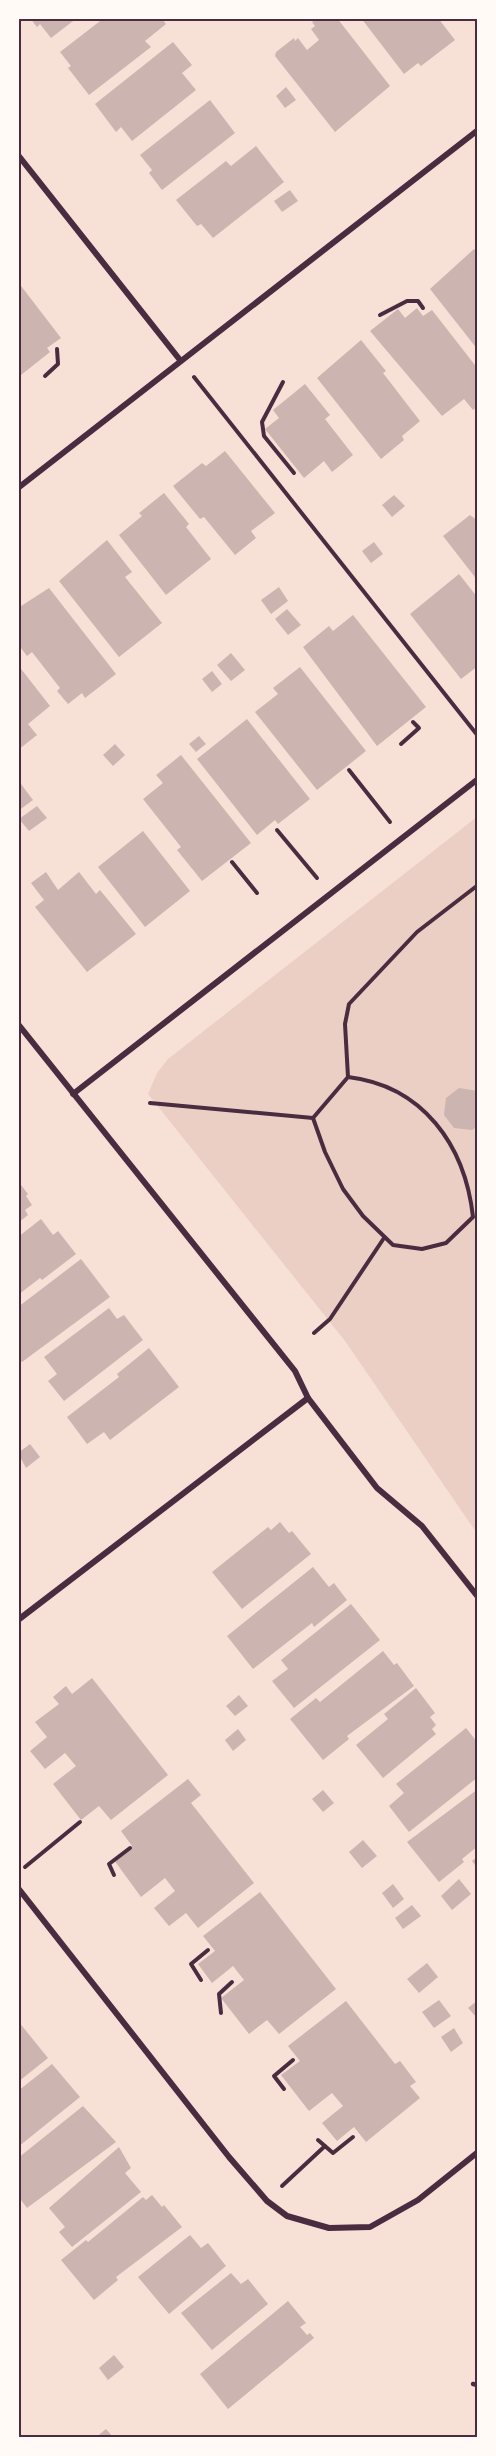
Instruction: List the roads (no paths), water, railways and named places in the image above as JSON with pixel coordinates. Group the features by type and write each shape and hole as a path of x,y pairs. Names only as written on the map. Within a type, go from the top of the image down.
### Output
{"street":[{"path":"18,488 478,130"},
{"path":"18,155 180,360"},
{"path":"73,1094 478,779"},
{"path":"18,1024 295,1371 308,1398 377,1488 422,1526 478,1597"},
{"path":"18,1620 308,1398"},
{"path":"18,1888 216,2142 267,2200 287,2216 329,2228 370,2227 418,2200 478,2152"}]}
